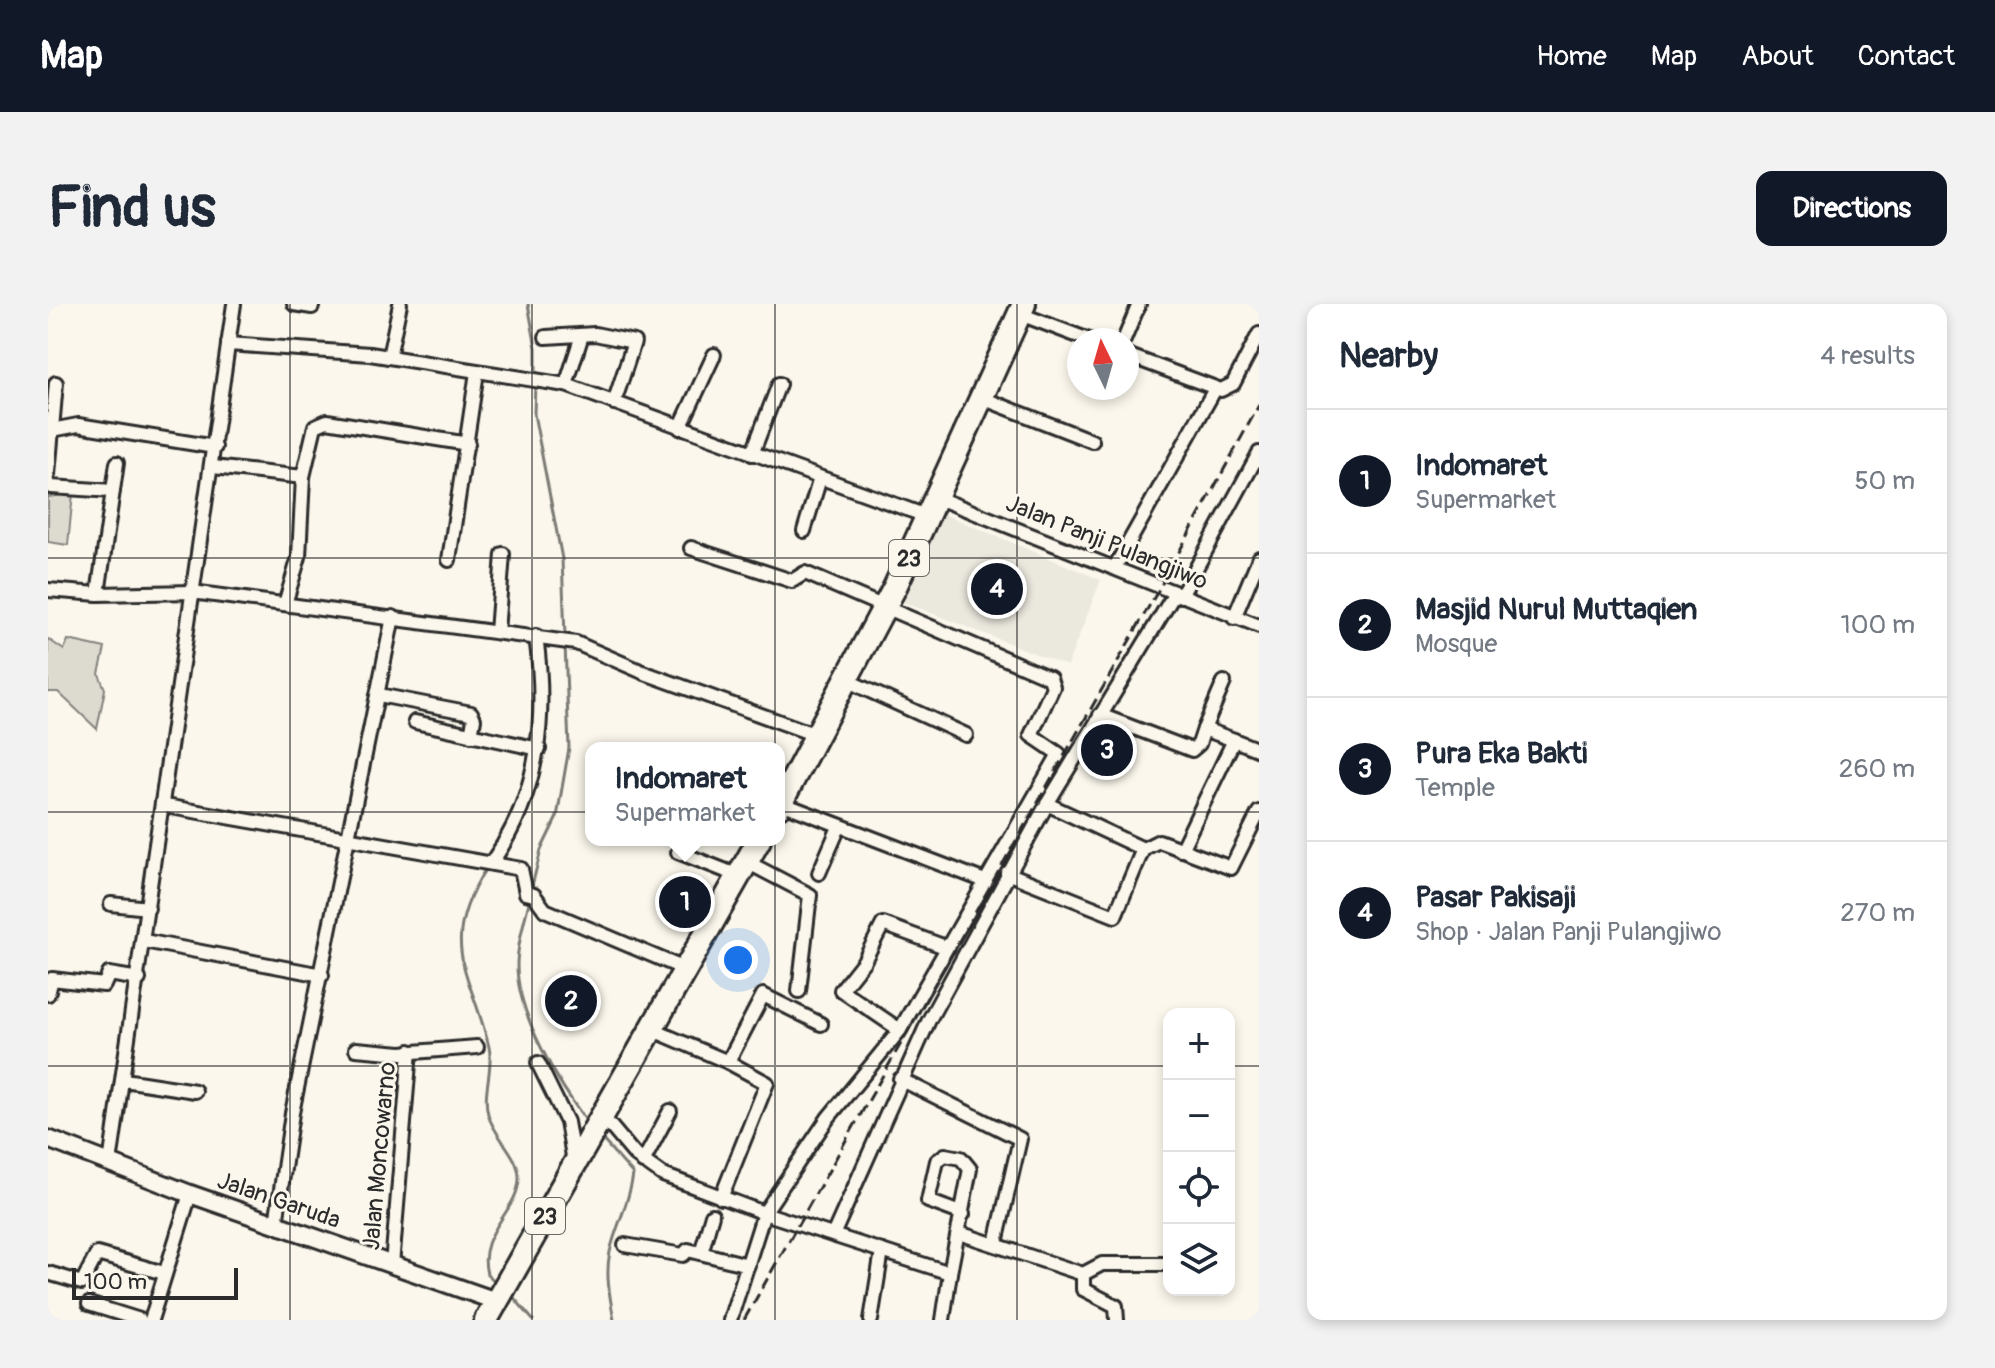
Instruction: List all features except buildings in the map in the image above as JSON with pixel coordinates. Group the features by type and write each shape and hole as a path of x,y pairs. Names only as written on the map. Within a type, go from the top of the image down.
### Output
{"highway":[{"name":"23","path":"785,794 933,507 1022,309"},
{"name":"23","path":"498,1300 687,970 750,852"}],"street":[{"path":"110,1163 165,806 234,304"},
{"path":"294,304 312,307"},
{"path":"389,357 400,304"},
{"path":"1129,328 1139,304"},
{"path":"1022,309 1067,330"},
{"path":"1139,360 1215,389 1228,389 1259,334"},
{"path":"566,385 582,335"},
{"path":"546,337 582,335 634,342 614,403"},
{"name":"Jalan Panji Pulangjiwo","path":"228,344 389,357 566,385 820,478 933,507 1115,567 1259,626"},
{"path":"680,428 714,355"},
{"path":"449,560 477,372"},
{"path":"48,475 56,383"},
{"path":"752,454 779,384"},
{"path":"1115,567 1215,389"},
{"path":"982,398 1092,441"},
{"path":"285,604 299,557 303,477 315,426 320,422 468,444"},
{"path":"52,430 78,425 215,447"},
{"path":"833,1235 900,1079 1007,873 1100,715 1178,594 1259,453"},
{"path":"98,594 117,463"},
{"path":"213,467 303,477"},
{"path":"804,531 820,478"},
{"path":"48,483 51,487 113,491"},
{"path":"691,548 792,581 805,573 1053,681 1031,735 1059,754 900,1030 828,1118 764,1213 730,1320"},
{"path":"497,632 503,554"},
{"path":"1234,618 1259,558"},
{"path":"48,590 98,594 192,592 576,643 645,673 816,735"},
{"path":"276,1224 292,1113 393,617"},
{"path":"490,861 528,794 539,749 543,684 537,637"},
{"path":"846,680 966,735"},
{"path":"1100,715 1192,750 1199,744 1224,682"},
{"path":"379,695 471,713 474,719 471,735"},
{"path":"415,722 539,749"},
{"path":"1204,729 1259,750"},
{"path":"1181,850 1234,740"},
{"path":"1047,804 1143,849"},
{"path":"165,806 349,841 490,861 521,869 530,894 545,910 687,970"},
{"path":"785,806 985,881"},
{"path":"1007,873 1115,916 1143,849 1159,841 1231,868 1259,812"},
{"path":"819,873 839,827"},
{"path":"678,852 750,852 810,895 799,991"},
{"path":"111,904 148,908"},
{"path":"900,1030 841,990 864,961 883,924 948,948"},
{"path":"144,941 322,975"},
{"path":"48,994 52,979 104,985 109,974 139,979"},
{"path":"728,1062 763,995 821,1024"},
{"path":"653,1030 728,1062 767,1083 721,1198"},
{"path":"356,1049 410,1051 477,1047"},
{"name":"Jalan Moncowarno","path":"392,1265 410,1051"},
{"path":"538,1063 567,1122 579,1156"},
{"path":"900,1079 1020,1139 996,1243"},
{"path":"124,1080 195,1091"},
{"path":"643,1162 670,1111"},
{"path":"600,1121 643,1162 663,1175 764,1213 950,1273"},
{"name":"Jalan Garuda","path":"48,1139 190,1194 498,1300"},
{"path":"943,1320 963,1214 970,1166 961,1158 945,1155 937,1161 928,1201 963,1214"},
{"path":"151,1320 190,1194"},
{"path":"701,1253 712,1215"},
{"path":"959,1233 1083,1274 1102,1264 1163,1264"},
{"path":"625,1245 683,1255 688,1250 748,1265"},
{"path":"871,1320 882,1251"},
{"path":"48,1273 82,1283 97,1254 164,1273"},
{"path":"1083,1274 1083,1289 1116,1306 1117,1320"},
{"path":"89,1304 140,1320"}],"shaded area":[{"path":"48,493 50,497 73,493 68,545 48,542"},
{"path":"934,510 1101,580 1067,666 893,598"},
{"path":"48,639 64,650 68,640 105,648 99,674 105,689 97,729 58,692 48,692"}],"waterway":[{"path":"528,304 536,348 536,375"},
{"path":"535,383 534,414 562,559 565,636"},
{"path":"531,890 541,850 557,817 569,748 565,644"},
{"path":"486,868 471,895 460,939 467,977 489,1047 488,1114 515,1162 519,1179 512,1202 487,1246 487,1274 498,1284"},
{"path":"530,898 517,957 524,1005 553,1069 588,1123"},
{"path":"601,1138 633,1174 609,1260 614,1320"},
{"path":"510,1293 533,1320"}],"railway":[{"path":"744,1320 1160,587 1259,405"}],"place":[{"name":"Pasar Pakisaji","path":"997,589"},
{"name":"Pura Eka Bakti","path":"1107,750"},
{"name":"Indomaret","path":"685,902"},
{"name":"Masjid Nurul Muttaqien","path":"571,1001"}]}
